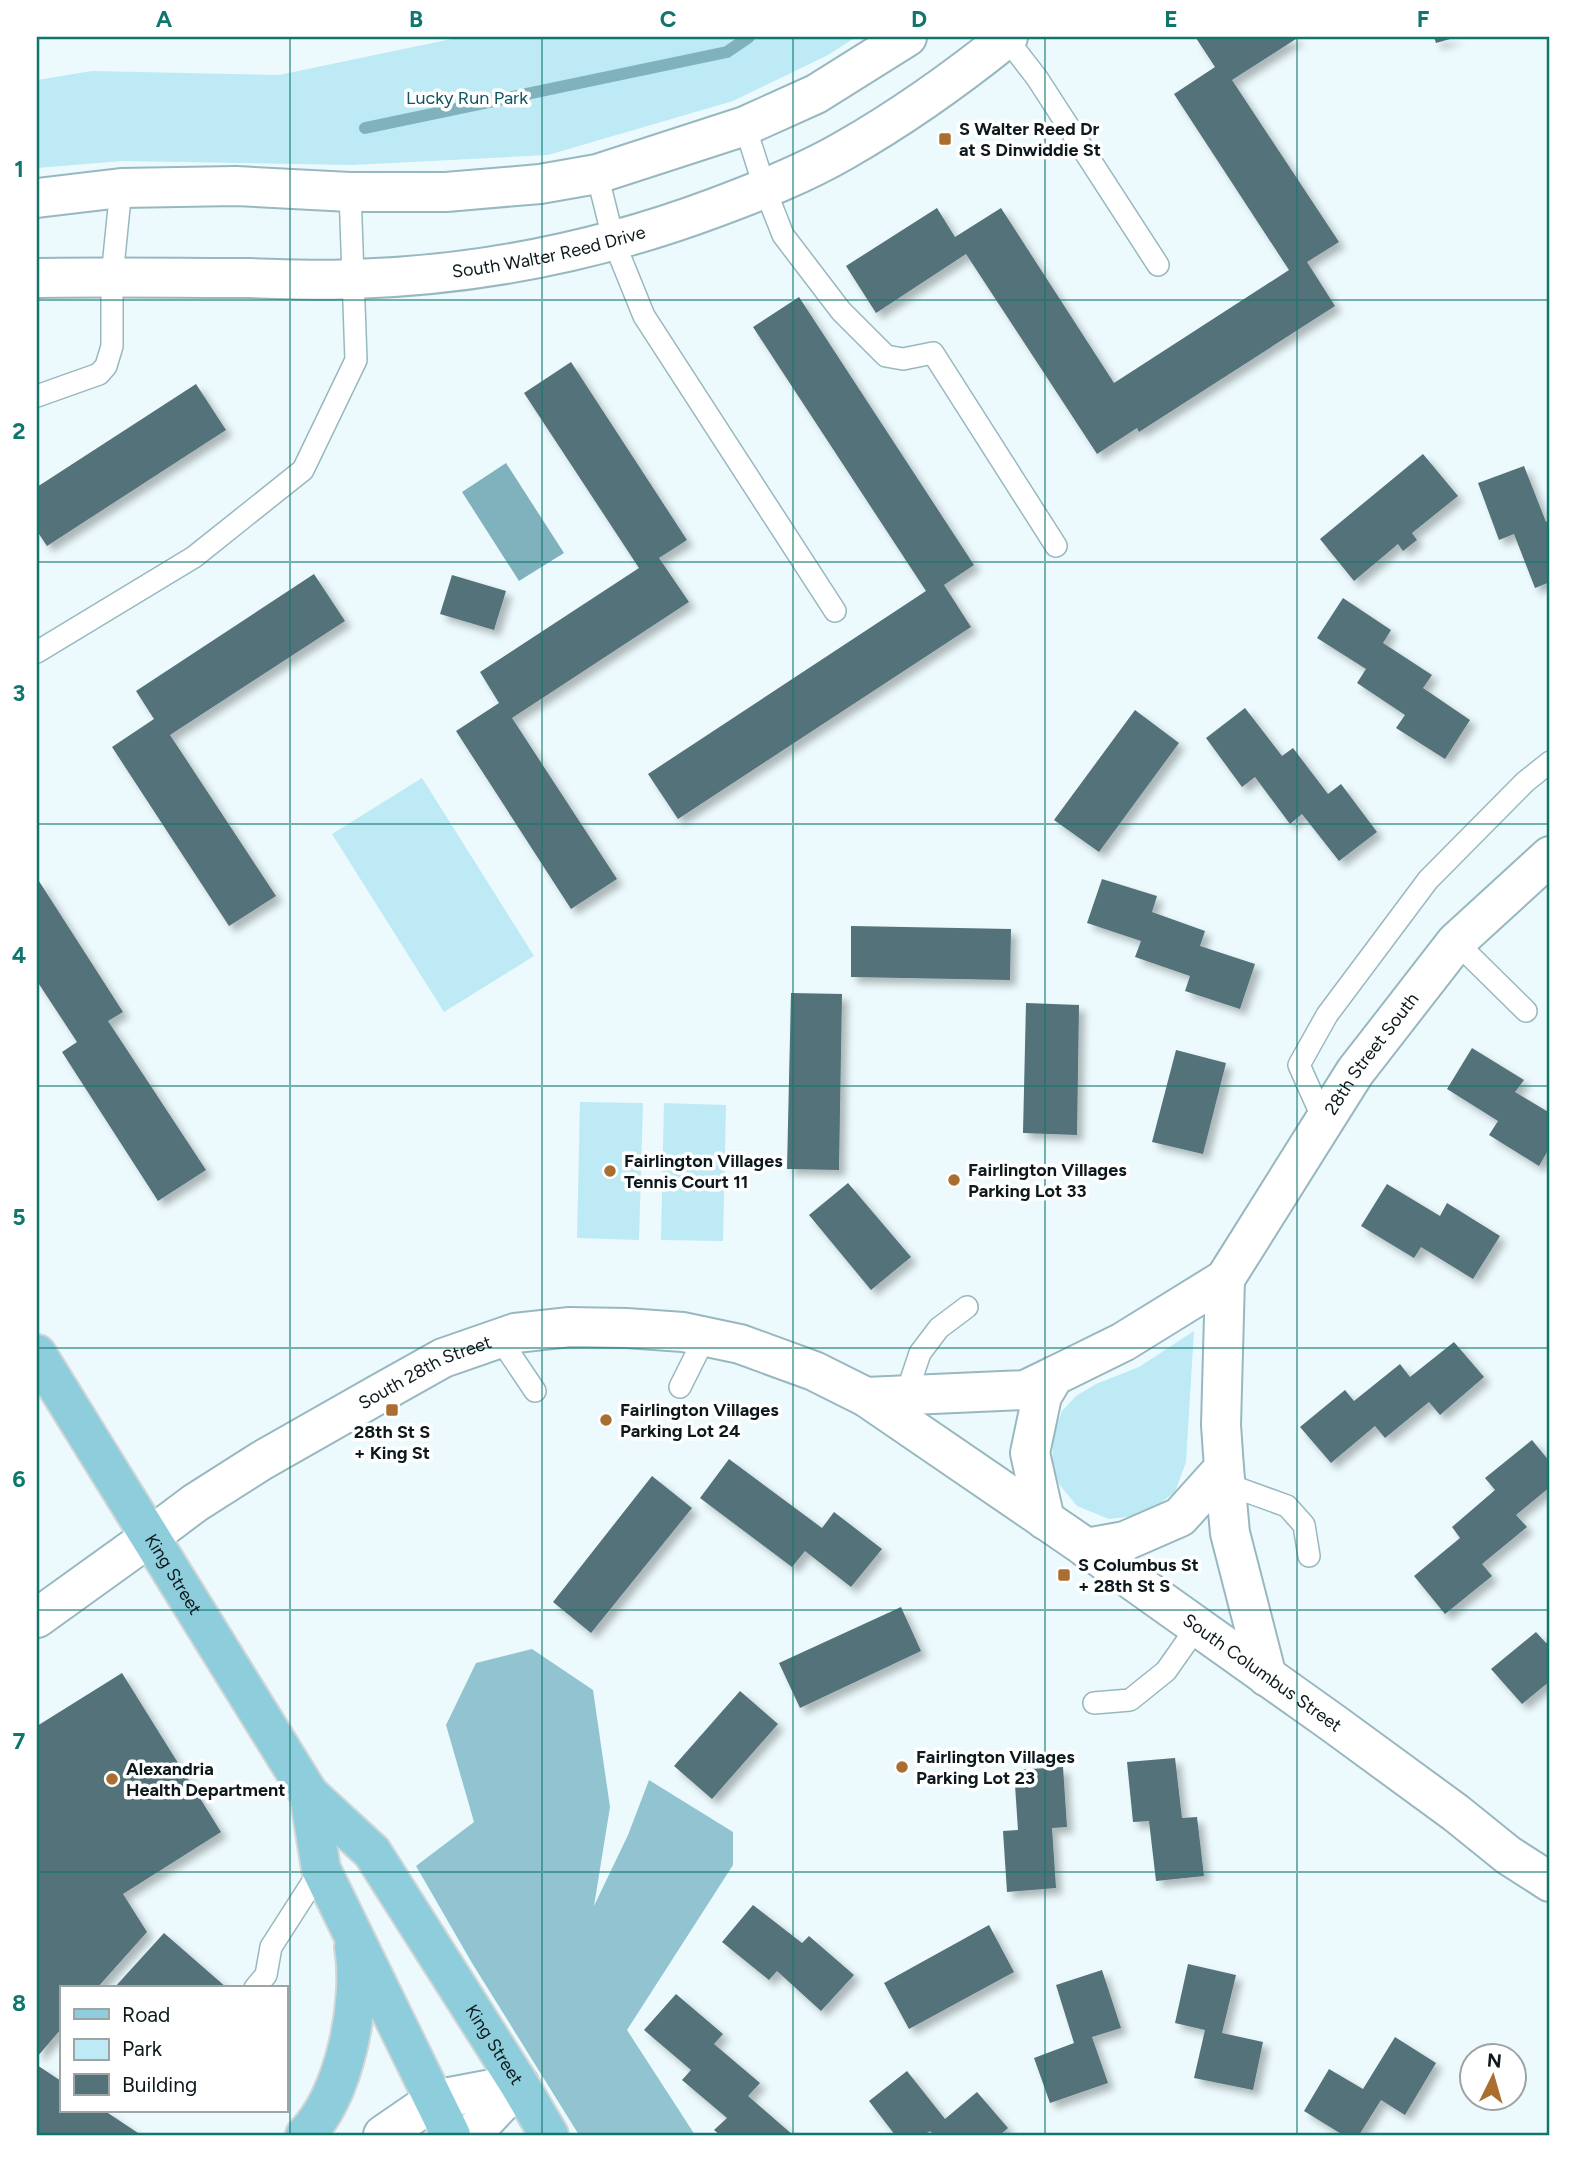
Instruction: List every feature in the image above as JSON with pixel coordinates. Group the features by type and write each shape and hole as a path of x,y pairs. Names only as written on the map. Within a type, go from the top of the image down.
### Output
{"main road":[{"name":"King Street","path":"37,1354 309,1794 372,1852 549,2135"},
{"name":"King Street","path":"309,1794 321,1869 451,2135"},
{"path":"305,2135 318,2123 342,2069 352,2021 358,1970 351,1928"}],"street":[{"path":"37,198 121,188 236,186 350,192 446,192 540,184 597,174 744,126 816,94 907,37"},
{"name":"South Walter Reed Drive","path":"37,278 355,279 463,271 555,256 614,242 765,189 841,152 941,89 1007,38"},
{"name":"28th Street South","path":"866,1398 1026,1390 1124,1342 1225,1279 1355,1072 1455,942 1550,856"},
{"path":"1225,1279 1221,1425 1230,1533 1267,1677"},
{"name":"South 28th Street","path":"37,1618 195,1503 261,1461 443,1358 514,1334 570,1328 672,1331 705,1337 740,1344 814,1371 866,1398"},
{"path":"1045,1520 1030,1453 1042,1396 1054,1376"},
{"name":"South Columbus Street","path":"866,1398 1086,1548 1550,1882"},
{"path":"1086,1548 1125,1541 1180,1517 1225,1476"},
{"path":"383,2135 435,2100 519,2084"},
{"path":"471,2135 519,2084"}],"lane":[{"path":"1007,38 1037,78 1158,265"},
{"path":"744,126 783,235 841,311 886,356 903,359 933,353 1056,546"},
{"path":"597,174 614,242 644,316 835,611"},
{"path":"37,396 99,374 106,366 112,346 112,277 121,188"},
{"path":"37,652 194,556 303,470 356,360 350,192"},
{"path":"1324,1121 1299,1065 1327,1014 1427,880 1525,782 1550,762"},
{"path":"1455,942 1526,1011"},
{"path":"906,1395 920,1353 939,1328 967,1307"},
{"path":"680,1387 705,1337"},
{"path":"500,1339 535,1391"},
{"path":"1225,1476 1287,1506 1304,1525 1308,1556"},
{"path":"1094,1703 1130,1700 1166,1671 1197,1627"},
{"path":"257,1986 266,1975 271,1947 321,1869"}],"green space":[{"name":"Lucky Run Park","path":"461,37 856,37 828,55 733,101 548,155 352,165 122,161 37,168 37,80 92,71 279,75"},
{"path":"422,778 534,956 444,1012 332,834"},
{"name":"Fairlington Villages Tennis Court 11","path":"580,1102 643,1103 639,1240 577,1238"},
{"path":"664,1103 726,1105 723,1241 661,1240"},
{"path":"1194,1331 1186,1462 1175,1492 1156,1506 1134,1516 1109,1519 1077,1506 1059,1484 1052,1465 1053,1437 1062,1411 1076,1396 1096,1384 1139,1367"}],"shaded area":[{"path":"506,463 564,553 519,581 462,492"},
{"path":"532,1649 593,1690 610,1807 594,1906 628,1835 649,1780 733,1832 733,1865 627,2030 695,2135 579,2135 472,1963 416,1866 474,1822 446,1725 476,1663"}],"building":[{"path":"1299,37 1232,80 1339,242 1307,262 1335,306 1139,432 1137,428 1097,454 966,254 876,313 846,266 937,208 955,237 1001,208 1114,383 1289,270 1174,94 1215,67 1196,38"},
{"path":"1434,37 1457,37 1436,43"},
{"path":"799,297 974,565 944,585 971,627 678,819 648,774 926,591 753,327"},
{"path":"571,362 687,540 659,558 689,602 512,718 617,879 571,909 456,731 499,703 480,672 639,568 524,393"},
{"path":"196,384 226,430 47,546 37,531 37,487"},
{"path":"1423,454 1458,496 1412,533 1417,540 1403,551 1398,544 1354,581 1320,539"},
{"path":"1524,466 1546,522 1550,520 1550,582 1535,588 1514,534 1499,540 1478,483"},
{"path":"314,574 345,621 170,735 276,896 229,926 112,747 154,719 136,691"},
{"path":"452,575 506,591 494,630 440,614"},
{"path":"1343,598 1391,630 1383,643 1432,675 1423,688 1470,720 1445,759 1396,728 1405,715 1357,683 1366,669 1317,638"},
{"path":"1245,708 1282,756 1293,748 1328,794 1341,784 1377,832 1339,861 1302,814 1290,824 1255,777 1242,787 1206,738"},
{"path":"1135,710 1179,743 1099,852 1054,820"},
{"path":"37,878 123,1012 108,1021 206,1170 158,1201 62,1052 77,1042 37,981"},
{"path":"1102,879 1157,896 1152,912 1205,931 1200,946 1255,964 1240,1009 1185,991 1190,976 1135,957 1141,941 1087,923"},
{"path":"851,926 1011,929 1010,980 851,977"},
{"path":"791,993 842,994 839,1170 787,1169"},
{"path":"1026,1003 1079,1005 1077,1135 1023,1133"},
{"path":"1472,1048 1524,1080 1515,1092 1550,1113 1550,1147 1539,1166 1489,1135 1498,1121 1447,1089"},
{"path":"1176,1050 1226,1063 1203,1154 1152,1142"},
{"path":"848,1183 911,1257 871,1290 809,1215"},
{"path":"1387,1184 1440,1216 1447,1203 1500,1236 1473,1279 1421,1247 1414,1258 1361,1226"},
{"path":"1454,1342 1484,1377 1440,1415 1429,1402 1385,1438 1375,1426 1331,1463 1300,1427 1345,1390 1354,1401 1400,1364 1410,1377"},
{"path":"1532,1440 1550,1462 1550,1487 1516,1515 1527,1527 1482,1564 1492,1576 1445,1614 1414,1576 1460,1538 1452,1527 1495,1490 1485,1478"},
{"path":"729,1459 822,1528 834,1512 882,1549 851,1587 805,1551 792,1567 700,1498"},
{"path":"652,1476 692,1508 591,1633 553,1602"},
{"path":"901,1607 921,1651 800,1708 779,1663"},
{"path":"1536,1632 1546,1643 1550,1640 1550,1681 1522,1704 1491,1669"},
{"name":"Alexandria Health Department","path":"122,1673 221,1832 123,1894 147,1932 99,1986 60,1986 60,2030 37,2057 37,1726"},
{"path":"740,1691 778,1724 712,1799 674,1766"},
{"path":"1175,1758 1182,1818 1197,1817 1204,1876 1156,1881 1149,1821 1133,1822 1127,1762"},
{"path":"1063,1767 1067,1827 1052,1828 1056,1888 1007,1892 1003,1831 1018,1830 1014,1770"},
{"path":"753,1905 802,1943 809,1936 854,1975 821,2011 777,1971 769,1980 722,1942"},
{"path":"989,1925 1014,1972 909,2029 884,1983"},
{"path":"164,1933 225,1986 116,1986"},
{"path":"1188,1964 1236,1975 1222,2033 1263,2042 1253,2090 1194,2078 1205,2030 1175,2023"},
{"path":"1102,1970 1121,2028 1092,2037 1108,2083 1050,2103 1034,2058 1074,2043 1056,1985"},
{"path":"676,1994 723,2034 714,2044 760,2083 748,2096 793,2135 720,2135 714,2130 727,2118 682,2080 691,2070 644,2030"},
{"path":"1395,2037 1436,2063 1405,2115 1381,2100 1359,2135 1343,2135 1304,2111 1329,2069 1363,2089"},
{"path":"37,2065 60,2080 60,2112 106,2112 141,2135 37,2135"},
{"path":"907,2071 945,2119 977,2092 1008,2128 1000,2135 934,2135 930,2131 924,2135 895,2135 869,2101"}],"waterway":[{"path":"365,128 727,52 749,37"}],"place":[{"name":"S Walter Reed Dr at S Dinwiddie St","path":"945,139"},
{"name":"Fairlington Villages Tennis Court 11","path":"610,1171"},
{"name":"Fairlington Villages Parking Lot 33","path":"954,1180"},
{"name":"28th St S + King St","path":"392,1410"},
{"name":"Fairlington Villages Parking Lot 24","path":"606,1420"},
{"name":"S Columbus St + 28th St S","path":"1064,1575"},
{"name":"Fairlington Villages Parking Lot 23","path":"902,1767"},
{"name":"Alexandria Health Department","path":"112,1779"}]}
